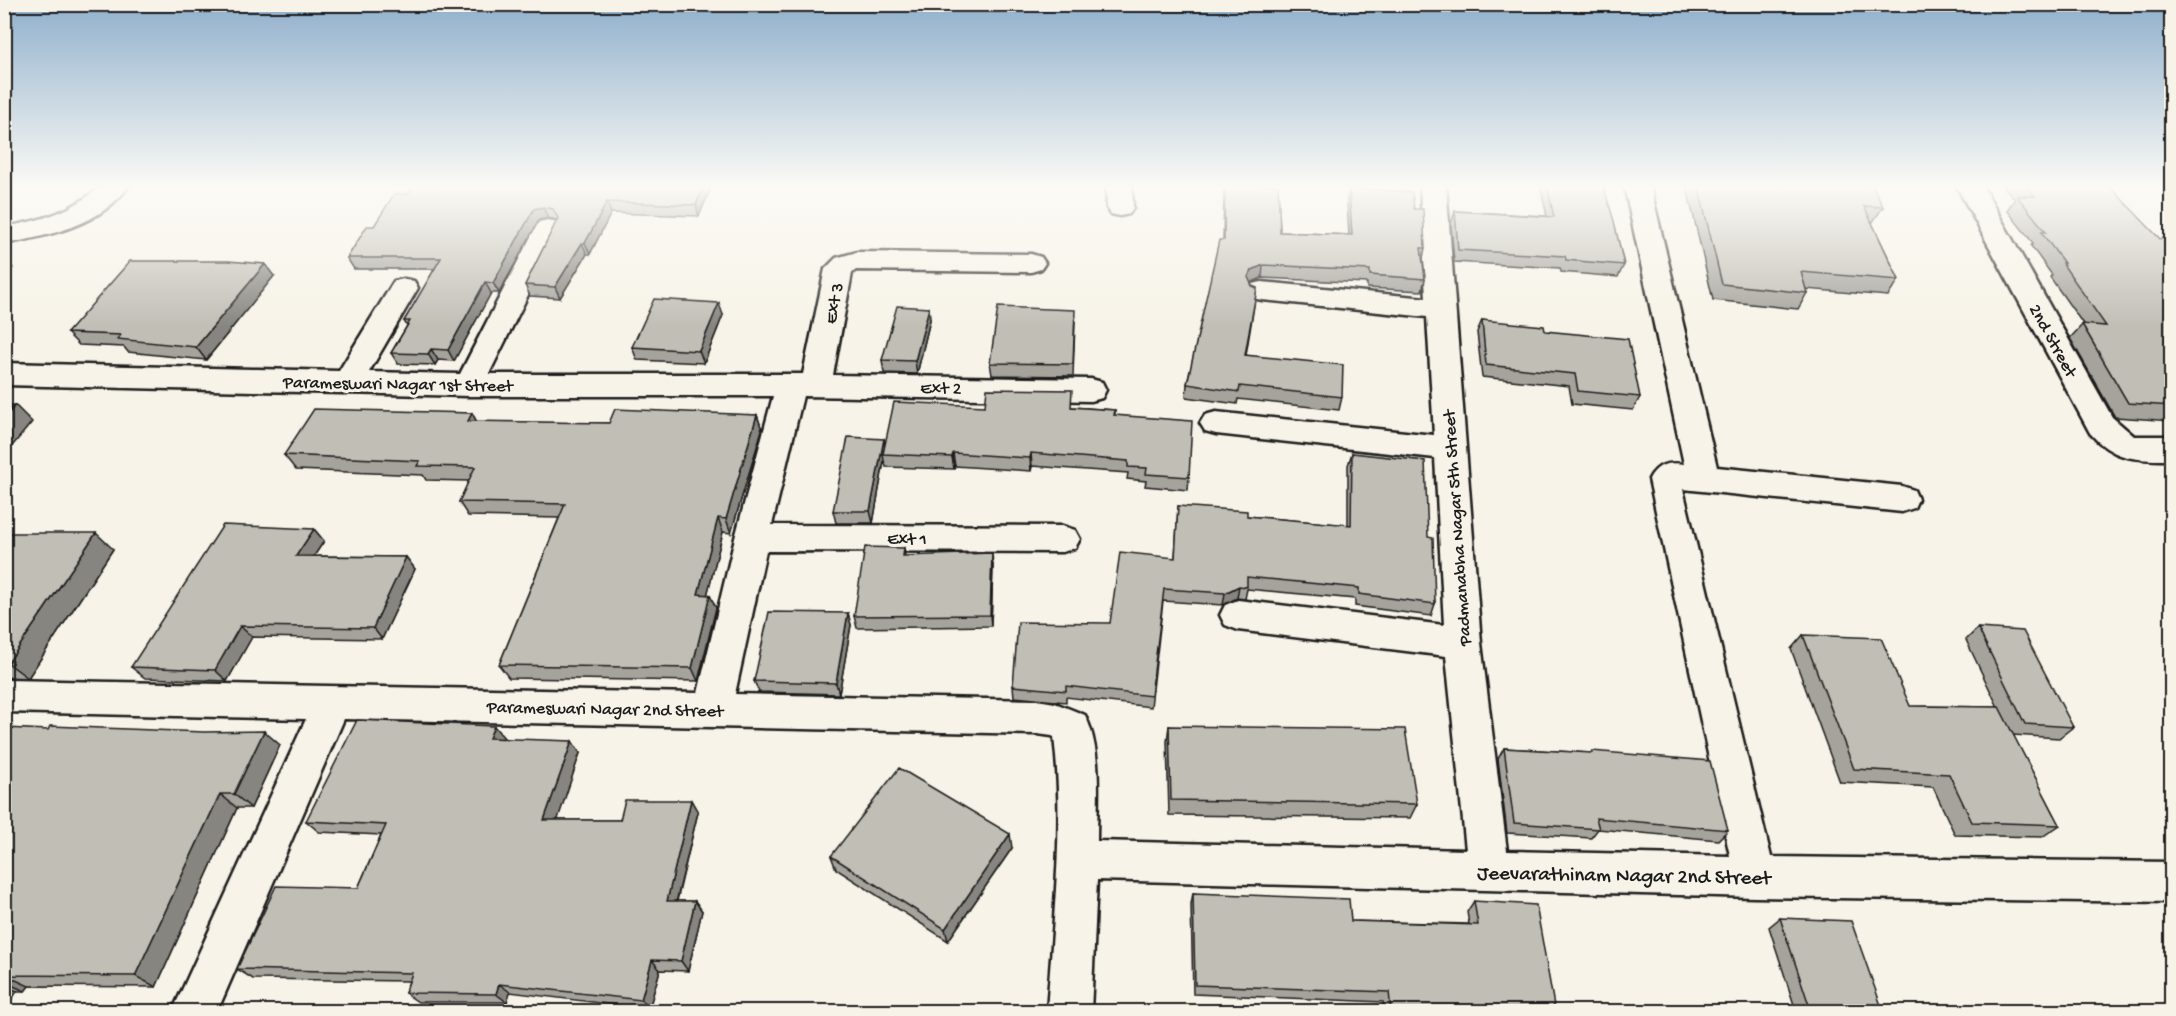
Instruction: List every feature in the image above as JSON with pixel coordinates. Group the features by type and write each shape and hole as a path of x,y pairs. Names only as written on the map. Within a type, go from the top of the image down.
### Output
{"street":[{"path":"4,236 26,232"},
{"path":"469,385 547,232"},
{"name":"Padmanabha Nagar 5th Street","path":"1437,232 1463,644 1489,871"},
{"path":"1647,232 1701,478"},
{"name":"2nd Street","path":"1995,232 2101,425 2117,443 2133,448 2172,448"},
{"name":"Ext 3","path":"713,710 752,538 839,269 857,261 1031,263"},
{"path":"347,383 404,288"},
{"path":"1262,291 1442,309"},
{"name":"Parameswari Nagar 1st Street","path":"4,374 469,385 803,385"},
{"name":"Ext 2","path":"803,385 1090,390"},
{"path":"1216,423 1449,448"},
{"path":"1755,877 1665,479 1671,475 1902,499"},
{"name":"Ext 1","path":"752,538 1063,539"},
{"path":"1238,615 1463,644"},
{"name":"Parameswari Nagar 2nd Street","path":"4,696 1037,717 1055,720 1072,727 1075,742 1077,860"},
{"path":"194,1011 332,703"},
{"path":"1069,1011 1077,860"},
{"name":"Jeevarathinam Nagar 2nd Street","path":"1077,860 1755,877 2172,882"}],"building":[{"path":"363,232 521,232 493,283 485,282 448,350 431,349 428,354 391,353 410,321 404,321 441,258 347,258"},
{"path":"551,232 591,232 555,287 525,285"},
{"path":"1224,232 1352,235 1352,232 1424,232 1425,248 1421,248 1425,279 1370,275 1370,270 1263,265 1252,270 1248,277 1252,286 1257,288 1245,355 1343,365 1342,397 1240,386 1239,392 1187,384 1219,240 1224,240"},
{"path":"1457,232 1617,232 1624,265 1566,260 1565,256 1458,250"},
{"path":"1709,232 1876,232 1899,280 1801,272 1807,293 1722,284"},
{"path":"2041,232 2154,232 2160,239 2172,235 2172,406 2128,403 2082,324 2106,326 2062,263 2064,263"},
{"path":"130,261 228,261 265,264 196,347 117,339 121,335 67,333"},
{"path":"654,299 719,303 699,351 632,347"},
{"path":"897,306 929,308 915,361 882,360"},
{"path":"998,307 1075,310 1073,364 990,363"},
{"path":"1482,320 1544,326 1545,331 1628,339 1640,397 1578,391 1575,374 1486,365"},
{"path":"987,389 1072,390 1071,407 1115,410 1114,415 1192,421 1189,477 1146,474 1147,468 1128,467 1128,461 1031,453 1030,458 953,453 952,457 883,454 894,402 985,406"},
{"path":"4,405 15,405 4,419"},
{"path":"314,409 472,413 468,421 609,423 615,409 757,415 726,519 718,518 698,594 710,595 692,668 499,665 565,504 459,502 475,467 417,466 420,461 284,455"},
{"path":"848,437 884,439 870,511 833,511"},
{"path":"1352,453 1425,461 1428,537 1433,538 1435,604 1359,594 1359,588 1247,577 1247,587 1239,586 1225,593 1164,589 1151,696 1066,686 1066,691 1013,686 1018,622 1110,623 1120,552 1175,558 1178,506 1247,511 1247,516 1351,525"},
{"path":"223,525 314,529 296,556 406,557 373,628 240,626 215,670 131,667"},
{"path":"4,533 96,533 8,663 4,663"},
{"path":"865,547 904,548 903,556 992,553 990,615 854,616"},
{"path":"769,612 848,613 836,683 754,681"},
{"path":"1978,628 2023,631 2073,727 2025,724"},
{"path":"1803,635 1881,638 1910,706 1999,707 2060,825 1972,822 1949,774 1854,769"},
{"path":"357,720 494,726 489,738 572,741 544,820 620,820 625,800 691,800 667,901 695,901 681,961 652,960 641,1000 499,984 496,994 405,993 412,973 237,969 276,886 358,888 386,825 306,821"},
{"path":"50,726 204,732 264,731 234,794 220,794 135,976 4,976 4,728 48,730"},
{"path":"1169,726 1405,729 1417,804 1171,800"},
{"path":"1504,748 1592,753 1592,751 1710,761 1728,830 1596,818 1599,829 1514,823"},
{"path":"899,768 1010,834 945,929 831,856"},
{"path":"1193,893 1349,899 1351,921 1478,925 1474,901 1536,905 1555,1011 1391,1011 1389,992 1195,985"},
{"path":"1780,918 1851,921 1883,1011 1811,1011"}]}
